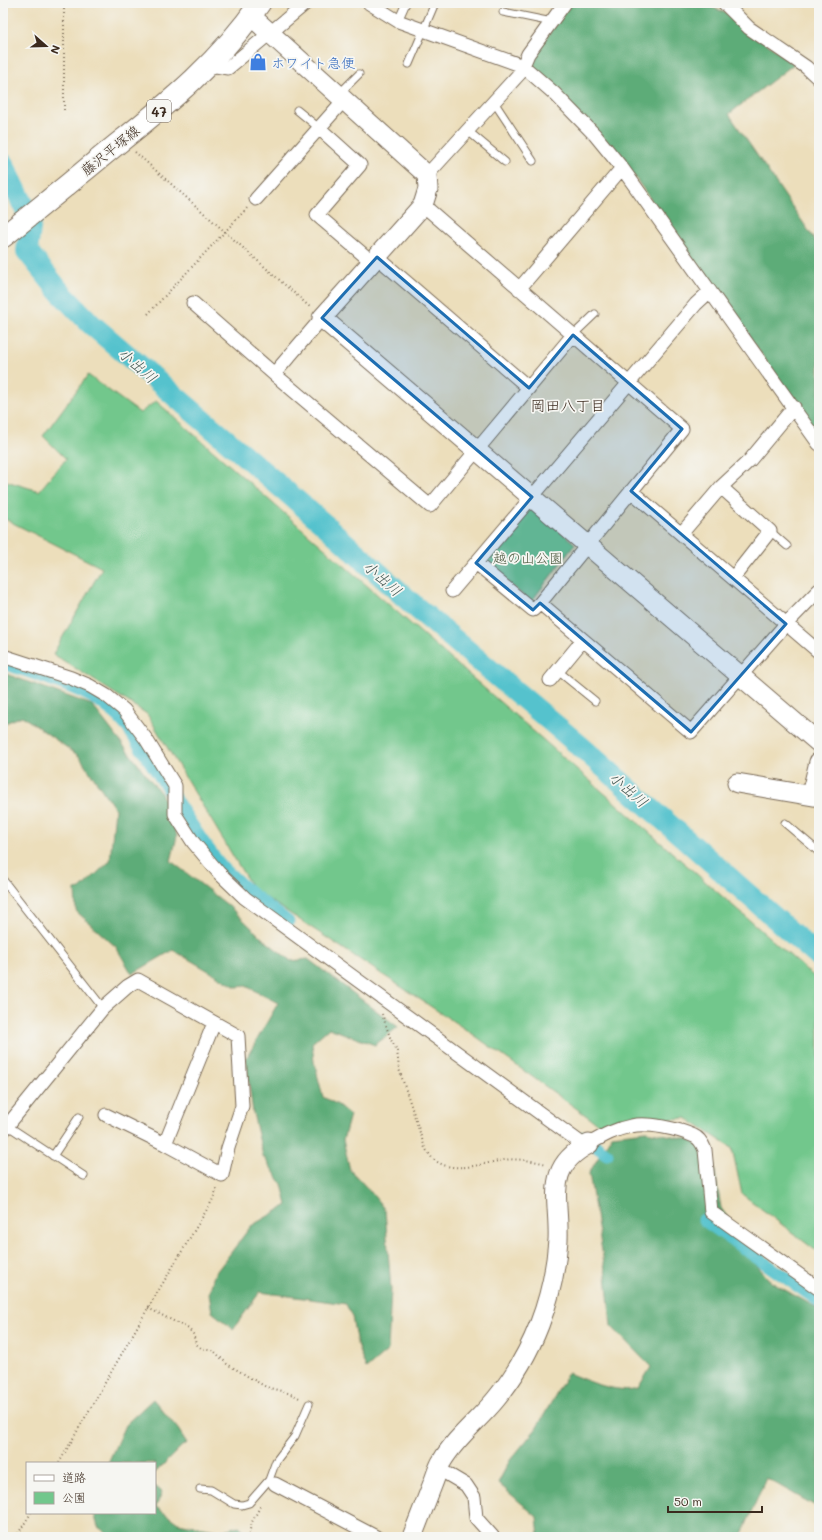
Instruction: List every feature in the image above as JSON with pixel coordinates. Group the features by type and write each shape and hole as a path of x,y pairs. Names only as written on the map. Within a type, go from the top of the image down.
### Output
{"main road":[{"name":"藤沢平塚線","path":"3,238 171,101 210,65 255,9"}],"street":[{"path":"210,65 228,68 306,3"},
{"path":"369,3 398,21 523,66 555,94 595,135 622,168 819,444"},
{"path":"427,176 520,72 528,54 565,3"},
{"path":"724,3 749,28 806,67 819,79"},
{"path":"255,9 271,33 427,176 428,189 423,205 274,374"},
{"path":"256,199 318,128 341,97"},
{"path":"318,128 360,165 317,215 374,259 529,388"},
{"path":"519,288 622,168"},
{"path":"423,205 682,429 533,610 476,563"},
{"path":"452,591 696,304 710,291"},
{"path":"193,302 274,374 430,506 573,335"},
{"path":"322,318 819,742"},
{"path":"681,534 721,487 750,460 794,407"},
{"path":"721,487 770,531 733,578"},
{"path":"631,491 819,652"},
{"path":"540,603 691,732 786,624 819,590"},
{"path":"554,676 583,640"},
{"path":"3,656 71,678 90,686 107,696 124,710 146,739 175,786 175,814 192,842 219,873 245,898 377,996 590,1144"},
{"path":"737,783 815,796 819,762"},
{"path":"5,1128 103,1008 128,986 138,980 238,1036 242,1106 228,1148 222,1175 165,1144 106,1115"},
{"path":"165,1144 214,1023"},
{"path":"412,1537 442,1461 456,1442 496,1399 514,1374 531,1345 544,1313 553,1276 558,1240 556,1184 560,1169 567,1160 609,1132 632,1125 650,1125 672,1129 695,1136 702,1143 705,1150 711,1212 819,1289"},
{"path":"439,1469 466,1485 474,1497 476,1518 493,1537"},
{"path":"272,1482 376,1537"}],"lane":[{"path":"398,21 406,3"},
{"path":"409,64 435,3"},
{"path":"504,12 552,22"},
{"path":"341,97 359,74"},
{"path":"494,102 533,161"},
{"path":"297,110 318,128"},
{"path":"468,131 505,162"},
{"path":"573,335 596,314"},
{"path":"770,531 788,546"},
{"path":"554,676 595,701"},
{"path":"785,823 819,852"},
{"path":"3,880 103,1008"},
{"path":"53,1156 79,1117"},
{"path":"5,1128 84,1176"},
{"path":"200,1489 211,1490 234,1504 242,1505 249,1503 272,1482 276,1460 295,1436 309,1404"}],"path":[{"path":"64,3 64,110"},
{"path":"122,141 322,318"},
{"path":"148,314 256,199"},
{"path":"377,996 391,1040 397,1050 399,1069 425,1148 433,1158 444,1164 456,1167 506,1160 524,1160 545,1164 560,1169"},
{"path":"60,1462 212,1200 222,1175"},
{"path":"148,1308 189,1329 193,1334 196,1344 202,1348 215,1352 227,1364 266,1387 296,1396 309,1404"},
{"path":"248,1537 252,1522 272,1482"},
{"path":"16,1537 30,1514"}],"highlighted area":[{"path":"377,257 529,388 573,335 682,429 631,491 786,624 691,732 540,603 533,610 476,563 532,497 322,318"}],"green space":[{"path":"571,3 702,3 728,14 794,64 729,114 819,246 819,435 626,165 527,64"},
{"path":"88,375 140,413 156,401 819,981 819,1253 742,1194 732,1148 686,1118 598,1124 474,1035 253,889 147,714 53,654 102,568 3,518 3,487 6,481 39,491 66,459 43,436"},
{"name":"越の山公園","path":"532,505 575,544 531,602 484,563"},
{"path":"3,673 92,705 162,795 177,836 171,861 229,906 262,938 291,961 308,959 398,1027 375,1045 329,1028 312,1043 314,1062 323,1097 338,1105 350,1115 343,1140 350,1170 370,1191 385,1210 391,1290 388,1350 366,1369 357,1344 352,1317 346,1304 260,1292 233,1329 212,1312 209,1294 214,1275 251,1226 287,1205 282,1184 263,1156 253,1113 246,1059 278,1003 246,986 236,987 173,950 132,974 116,947 76,911 75,890 80,889 110,861 115,809 79,756 22,716 3,724"},
{"path":"646,1131 688,1139 712,1153 721,1208 749,1248 756,1264 771,1282 819,1309 819,1508 766,1478 743,1532 738,1537 539,1537 537,1517 498,1483 510,1460 536,1429 568,1373 603,1386 630,1389 638,1388 651,1367 611,1326 606,1275 589,1173 612,1135"},
{"path":"153,1399 178,1429 187,1443 182,1446 156,1472 156,1462 108,1462 125,1425"},
{"path":"156,1487 162,1492 156,1507"},
{"path":"156,1507 178,1523 220,1531 239,1526 252,1537 113,1537 98,1527 94,1514 156,1514"}],"waterway":[{"name":"小出川","path":"3,164 31,220 27,251 60,292 91,324 324,524 418,609 580,746 819,957"},
{"path":"3,663 80,691 100,702 119,717 128,728 203,842 221,866 250,893 288,922"},
{"path":"584,1137 607,1154"},
{"path":"704,1220 819,1301"}],"place":[{"name":"ホワイト急便","path":"258,62"}],"district":[{"name":"岡田八丁目","path":"568,405"}]}
